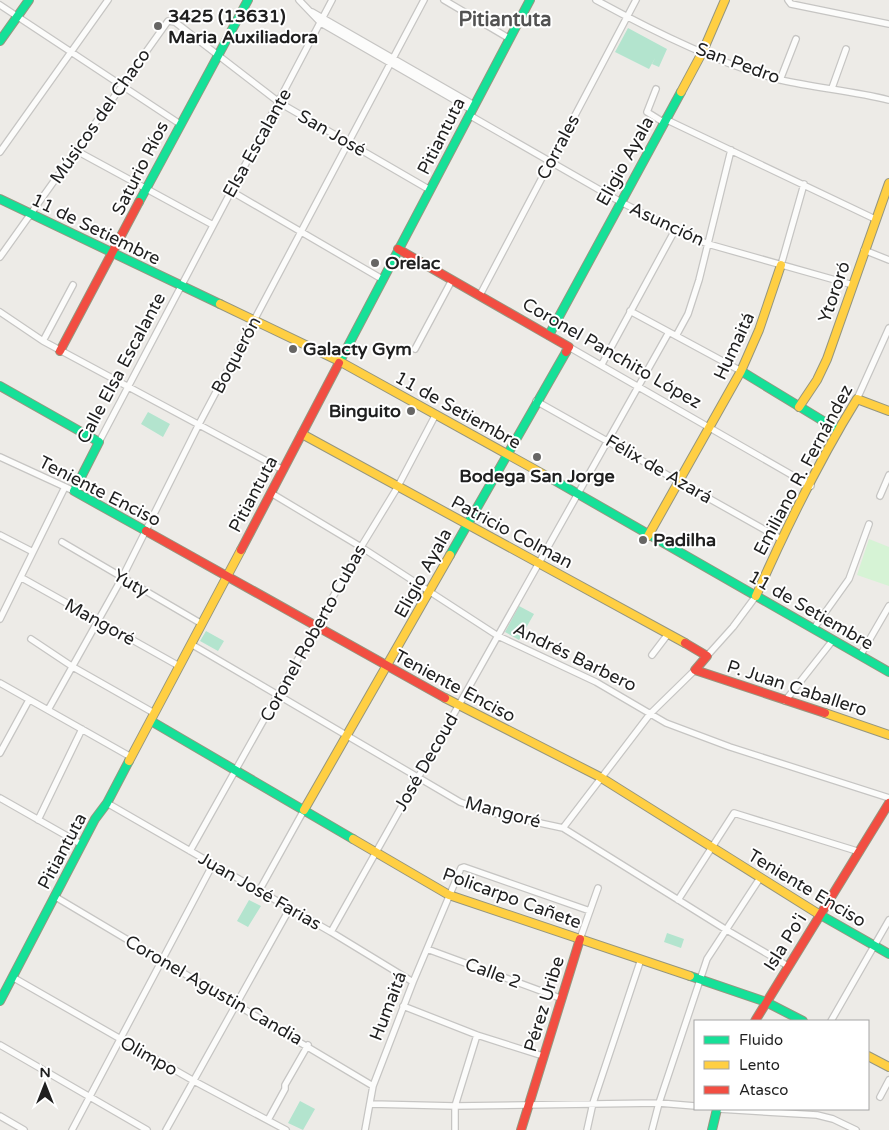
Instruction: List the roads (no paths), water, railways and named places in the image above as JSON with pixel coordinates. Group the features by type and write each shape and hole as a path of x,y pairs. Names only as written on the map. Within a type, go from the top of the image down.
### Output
{"street":[{"path":"0,41 29,0"},
{"path":"0,152 108,0"},
{"name":"Saturio Ríos","path":"60,351 114,254 145,189 217,53 248,0"},
{"name":"Asunción","path":"299,0 322,21 390,64 472,110"},
{"name":"Elsa Escalante","path":"181,286 280,103 332,0"},
{"name":"Boquerón","path":"48,710 122,578 199,424 424,0"},
{"path":"444,0 510,39"},
{"name":"Pitiantuta","path":"0,1001 14,978 81,844 153,717 530,0"},
{"name":"San Pedro","path":"596,0 627,17 703,51 780,80 832,88 889,100"},
{"name":"Corrales","path":"480,295 636,0"},
{"name":"Eligio Ayala","path":"549,335 619,201 703,51 725,0"},
{"path":"788,0 791,4 889,24"},
{"path":"0,5 180,124"},
{"name":"Asunción","path":"322,21 393,58 551,160 619,201 675,230 708,244 853,285"},
{"name":"San José","path":"165,23 175,22 280,103 430,190"},
{"name":"Músicos del Chaco","path":"0,257 165,23"},
{"path":"780,80 796,39"},
{"path":"832,88 846,48"},
{"path":"656,89 647,112 804,184 875,219"},
{"path":"75,150 213,225"},
{"path":"676,336 688,314 708,244 731,150"},
{"name":"Humaitá","path":"648,536 741,371 760,330 804,184"},
{"name":"Ytororó","path":"799,407 824,366 875,219 889,185"},
{"path":"231,191 382,279"},
{"name":"11 de Setiembre","path":"0,199 339,361 508,454 648,536 889,672"},
{"path":"602,364 675,230"},
{"name":"Coronel Panchito López","path":"398,249 602,364 811,486"},
{"path":"864,250 889,260"},
{"path":"415,349 452,280"},
{"path":"42,341 73,285"},
{"name":"Calle Elsa Escalante","path":"74,491 181,286"},
{"path":"630,311 741,371 838,430"},
{"path":"0,312 42,341 283,470"},
{"name":"Emiliano R. Fernández","path":"563,828 600,777 650,714 695,670 733,627 756,596 781,539 811,486 838,430 857,400 889,330"},
{"name":"José Decoud","path":"331,932 417,777 579,495 638,385 669,332"},
{"name":"Eligio Ayala","path":"259,891 508,454 536,401 569,347"},
{"path":"0,386 99,442"},
{"path":"857,400 889,411"},
{"name":"Félix de Azará","path":"536,401 781,539"},
{"name":"Coronel Roberto Cubas","path":"190,851 279,696 361,547 397,488 436,414"},
{"name":"Patricio Colman","path":"302,434 397,488 467,524 707,656"},
{"name":"Teniente Enciso","path":"0,457 74,491 387,667 459,706 600,777 710,848 820,915 889,954"},
{"path":"880,496 889,474"},
{"path":"0,619 22,578 65,487"},
{"name":"Andrés Barbero","path":"271,493 361,547 498,636 596,682 679,729 889,798"},
{"path":"814,628 849,579 869,524"},
{"path":"0,535 34,552"},
{"name":"Yuty","path":"62,542 202,624"},
{"name":"Mangoré","path":"22,578 179,666"},
{"path":"860,656 889,606"},
{"path":"652,655 668,634"},
{"name":"Policarpo Cañete","path":"31,639 236,769 449,895 766,1002 801,1020"},
{"path":"786,701 833,640"},
{"name":"Mangoré","path":"191,644 417,777 472,807 563,828 788,966"},
{"name":"P. Juan Caballero","path":"695,670 889,735"},
{"path":"0,683 131,756"},
{"path":"0,753 29,700"},
{"path":"38,820 82,730"},
{"path":"0,798 81,844"},
{"name":"Juan José Farias","path":"106,802 331,932 413,982"},
{"name":"Isla Po'i","path":"756,1020 889,804"},
{"path":"678,900 731,814 737,813 860,852"},
{"path":"72,1130 213,864"},
{"name":"Humaitá","path":"365,1130 373,1086 403,1006 460,870 464,867 590,910"},
{"path":"652,1130 659,1103 707,959 760,878"},
{"name":"Pérez Uribe","path":"521,1130 560,998 598,888"},
{"name":"Coronel Agustin Candia","path":"54,896 308,1045 373,1086"},
{"path":"166,1130 290,908"},
{"path":"832,1020 889,920"},
{"name":"Calle 2","path":"426,949 560,998"},
{"path":"587,1130 593,1103 641,959"},
{"name":"Olimpo","path":"14,978 120,1040 286,1130"},
{"path":"403,1006 543,1056"},
{"path":"454,1130 455,1106 477,1034"},
{"path":"268,1120 308,1045"},
{"path":"0,1046 147,1130"},
{"path":"869,1057 889,1067"},
{"path":"880,1097 889,1080"},
{"path":"370,1104 528,1106 593,1103 659,1103 694,1106"},
{"path":"712,1130 718,1110"},
{"path":"750,1110 781,1111 827,1117 856,1130"},
{"path":"0,1116 24,1130"}],"place":[{"name":"3425 (13631) Maria Auxiliadora","path":"158,26"},
{"name":"Orelac","path":"375,263"},
{"name":"Galacty Gym","path":"293,349"},
{"name":"Binguito","path":"411,411"},
{"name":"Bodega San Jorge","path":"537,457"},
{"name":"Padilha","path":"643,540"}],"district":[{"name":"Pitiantuta","path":"505,19"}]}
